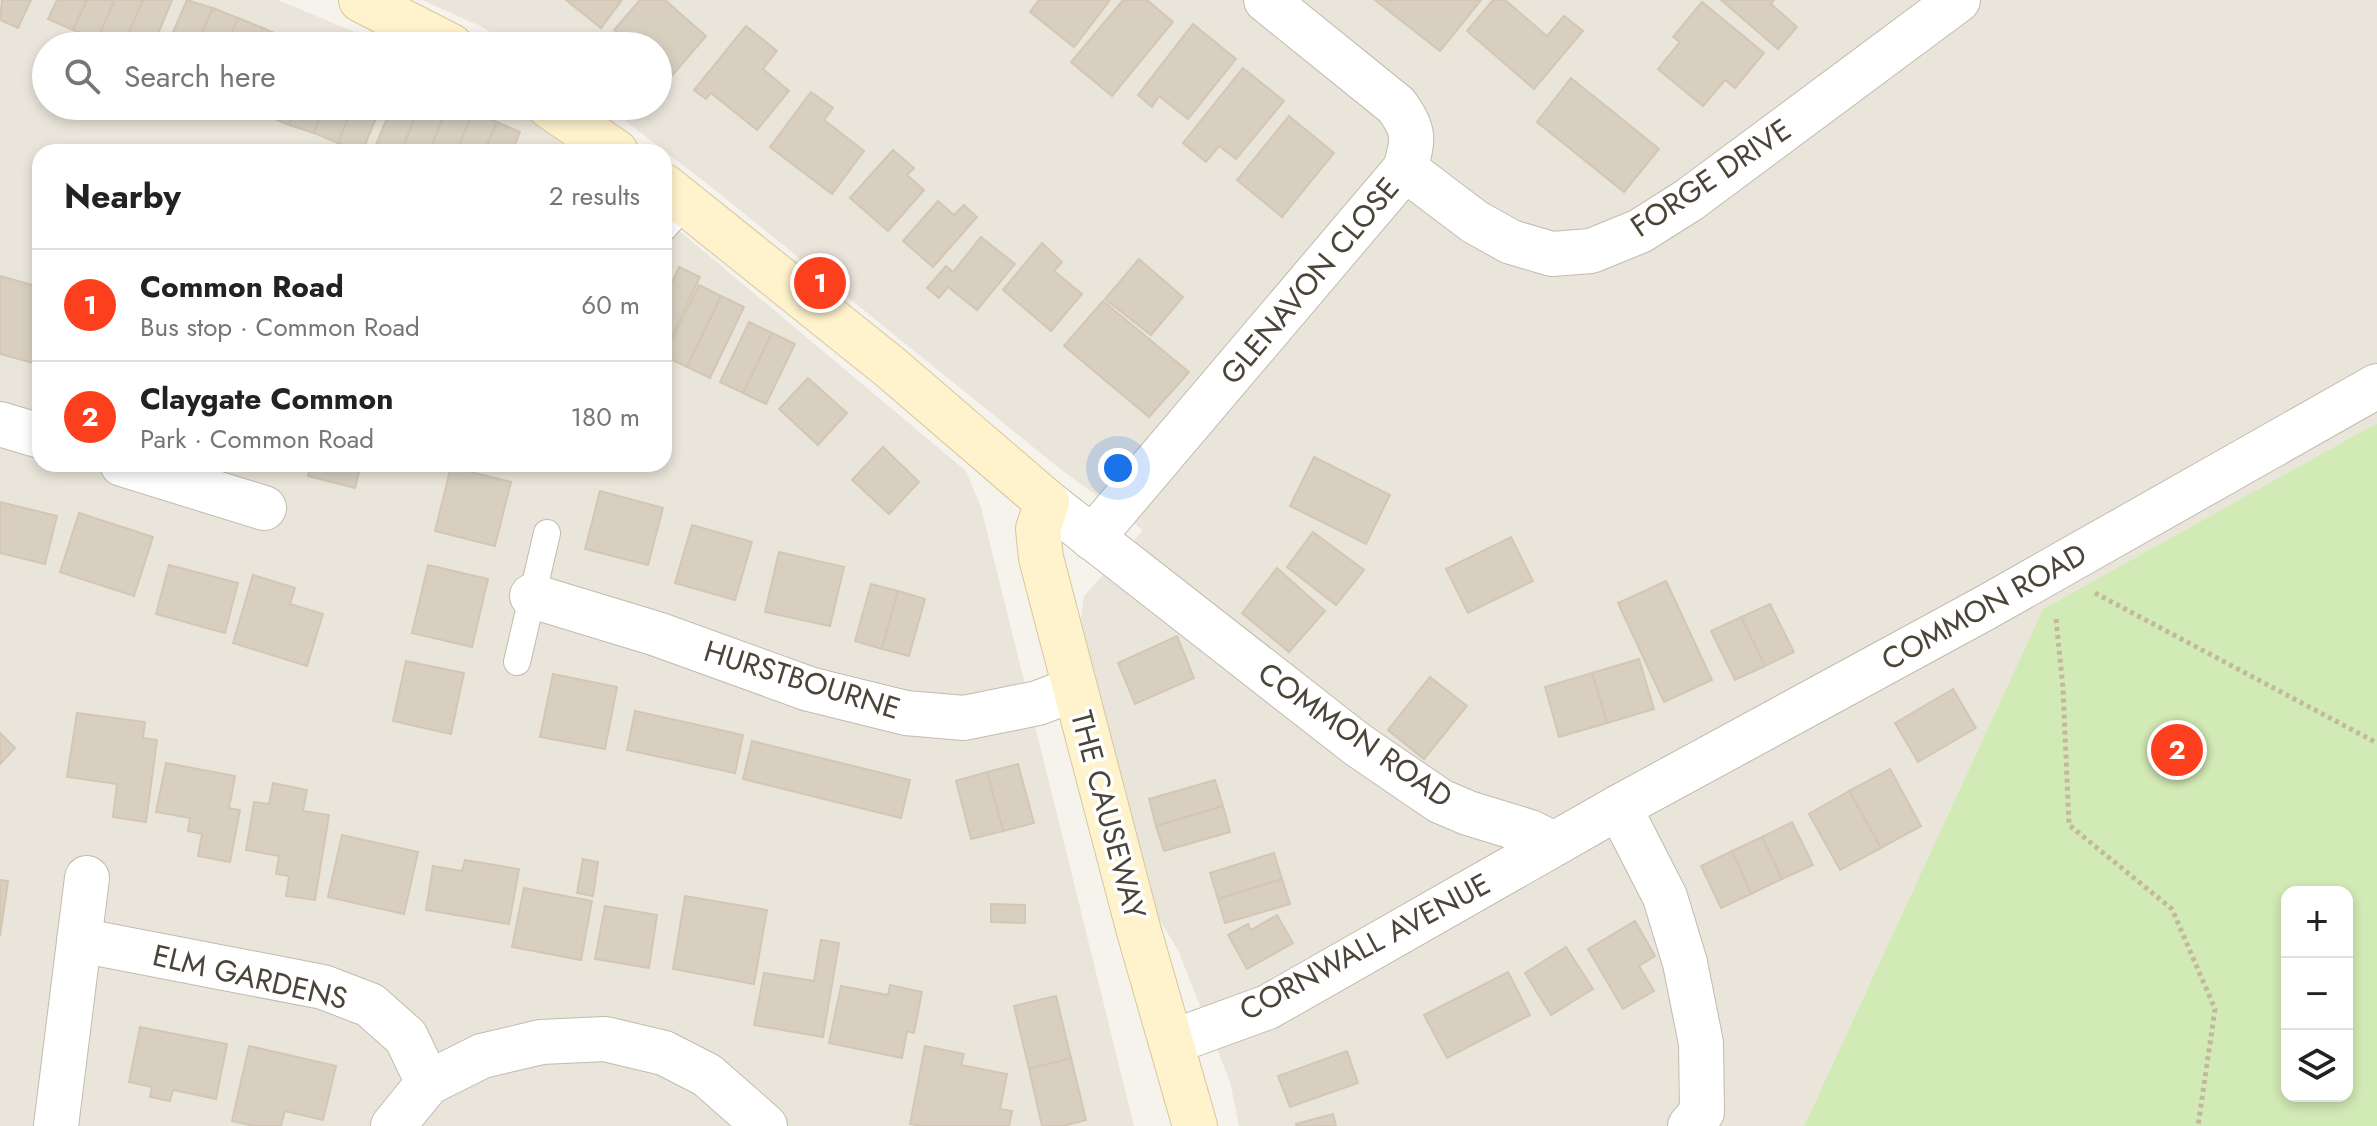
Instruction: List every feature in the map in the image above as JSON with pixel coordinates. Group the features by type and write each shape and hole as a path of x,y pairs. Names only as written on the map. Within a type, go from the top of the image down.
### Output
{"street":[{"path":"361,0 424,32"},
{"name":"GLENAVON CLOSE","path":"1092,538 1405,169 1412,147 1411,124 1396,105 1266,0"},
{"name":"FORGE DRIVE","path":"1405,169 1475,222 1511,242 1552,254 1591,251 1640,231 1689,200 1958,0"},
{"path":"569,120 604,144"},
{"name":"COMMON ROAD","path":"672,205 890,367 1047,502 1358,745 1440,801 1530,832 1554,844 2377,386"},
{"path":"0,424 32,434"},
{"path":"148,472 264,508"},
{"name":"THE CAUSEWAY","path":"1047,502 1038,529 1041,558 1138,928 1195,1126"},
{"name":"HURSTBOURNE","path":"532,596 657,634 809,689 906,713 964,718 1038,703 1074,689"},
{"path":"1619,807 1665,897 1685,963 1701,1043 1702,1112 1690,1126"},
{"name":"CORNWALL AVENUE","path":"1172,1042 1268,1007 1554,844"},
{"path":"56,1126 87,878"},
{"name":"ELM GARDENS","path":"79,940 323,987 370,1005 406,1037 428,1083"},
{"path":"393,1126 428,1083 482,1056 541,1042 605,1039 664,1053 707,1075 765,1126"}],"lane":[{"path":"517,662 547,533"}],"path":[{"path":"2051,570 2377,743"},
{"path":"2051,570 2063,688 2069,825 2172,909 2215,1009 2198,1126"}],"shaded area":[{"path":"0,0 278,0 355,32 32,32 32,120 533,120 565,144 32,144 32,472 672,472 672,225 966,471 981,507 1134,1126 0,1126"},
{"path":"422,0 2377,0 2377,423 2043,609 1804,1126 1239,1126 1230,1082 1178,950 1156,914 1079,634 1084,596 1143,530 1059,468 672,157 672,144 655,144 624,120 672,120 672,32 490,32"}],"green space":[{"path":"2377,423 2377,1126 1804,1126 2043,609"}],"building":[{"path":"2,0 31,0 18,28 0,20"},
{"path":"57,0 87,0 73,30 48,19"},
{"path":"87,0 115,0 101,32 73,30"},
{"path":"115,0 143,0 129,32 101,32"},
{"path":"143,0 172,0 159,32 129,32"},
{"path":"187,0 213,8 202,32 173,32"},
{"path":"566,0 622,0 601,28"},
{"path":"640,0 665,0 706,36 672,76 672,32 614,30"},
{"path":"1039,0 1110,0 1074,47 1030,12"},
{"path":"1123,0 1147,0 1173,22 1112,96 1071,62"},
{"path":"1375,0 1481,0 1440,51"},
{"path":"1493,0 1505,0 1547,36 1564,16 1583,31 1534,89 1467,31"},
{"path":"1721,0 1774,0 1771,4 1797,27 1778,49"},
{"path":"1702,2 1764,53 1735,88 1725,80 1703,106 1658,69 1680,42 1673,37"},
{"path":"213,8 238,18 232,32 202,32"},
{"path":"238,18 263,28 261,32 232,32"},
{"path":"1193,24 1236,59 1188,119 1159,96 1152,107 1138,95"},
{"path":"746,26 777,51 763,69 789,91 757,130 711,93 706,99 694,90"},
{"path":"1243,68 1284,101 1236,159 1219,146 1206,162 1183,143"},
{"path":"1571,78 1659,149 1624,192 1537,122"},
{"path":"811,92 833,108 824,120 864,151 832,194 770,147"},
{"path":"1289,116 1334,153 1282,217 1237,180"},
{"path":"291,120 319,120 314,133 289,125"},
{"path":"319,120 347,120 338,143 314,133"},
{"path":"347,120 375,120 365,144 338,143"},
{"path":"386,120 414,120 404,144 376,144"},
{"path":"414,120 442,120 432,144 404,144"},
{"path":"442,120 470,120 459,144 432,144"},
{"path":"470,120 497,122 487,144 459,144"},
{"path":"497,122 520,132 515,144 487,144"},
{"path":"893,150 914,168 907,175 924,190 888,231 850,198"},
{"path":"938,201 954,215 964,205 977,217 933,267 903,241"},
{"path":"981,237 1015,264 977,310 948,287 939,298 927,288 946,266 953,272"},
{"path":"1042,243 1062,262 1054,271 1082,294 1051,331 1003,290"},
{"path":"1139,259 1183,297 1151,335 1105,299"},
{"path":"679,267 700,277 672,336 672,282"},
{"path":"0,276 32,285 32,363 0,354"},
{"path":"699,285 721,296 687,367 672,360 672,340"},
{"path":"721,296 744,307 710,378 687,367"},
{"path":"1103,301 1189,372 1149,417 1064,346"},
{"path":"749,322 772,333 743,393 720,382"},
{"path":"772,333 795,344 766,404 743,393"},
{"path":"808,378 847,413 818,445 779,409"},
{"path":"883,447 919,482 889,514 852,480"},
{"path":"1314,457 1390,495 1366,544 1290,506"},
{"path":"309,472 359,472 355,488 308,476"},
{"path":"450,472 471,472 511,482 495,546 435,531"},
{"path":"600,491 663,508 648,565 585,549"},
{"path":"0,502 57,516 45,564 0,553"},
{"path":"79,513 153,537 134,596 60,572"},
{"path":"692,525 752,542 735,600 675,583"},
{"path":"1313,532 1364,570 1336,605 1287,567"},
{"path":"1511,537 1533,581 1468,613 1446,569"},
{"path":"779,552 844,567 830,626 765,612"},
{"path":"169,565 238,583 225,633 156,614"},
{"path":"428,565 488,579 472,647 412,633"},
{"path":"1277,568 1325,611 1289,652 1242,613"},
{"path":"253,575 295,588 290,604 323,614 307,666 233,643"},
{"path":"1666,581 1712,680 1664,702 1618,603"},
{"path":"871,584 898,591 882,649 855,641"},
{"path":"898,591 925,599 909,656 882,649"},
{"path":"1770,604 1794,652 1765,666 1741,617"},
{"path":"1741,617 1765,666 1735,680 1711,631"},
{"path":"1177,636 1194,678 1135,704 1118,663"},
{"path":"1639,659 1654,709 1607,723 1592,673"},
{"path":"406,661 464,673 451,734 393,721"},
{"path":"1592,673 1607,723 1559,737 1545,687"},
{"path":"553,674 617,687 605,749 540,737"},
{"path":"1430,677 1467,706 1424,759 1388,730"},
{"path":"1953,689 1976,728 1918,762 1895,723"},
{"path":"635,711 743,735 735,773 627,750"},
{"path":"77,713 145,722 143,738 157,740 146,822 113,817 117,784 67,777"},
{"path":"0,733 15,748 0,764"},
{"path":"752,741 910,780 901,818 743,779"},
{"path":"166,763 235,776 229,808 240,810 230,862 198,856 202,834 188,831 190,818 156,812"},
{"path":"1018,764 1034,823 1003,831 987,772"},
{"path":"1890,769 1921,826 1881,848 1849,791"},
{"path":"987,772 1003,831 971,839 956,781"},
{"path":"1215,780 1223,806 1156,826 1149,799"},
{"path":"273,783 307,790 303,811 329,815 315,900 286,896 289,876 276,874 279,856 246,850 254,802 269,804"},
{"path":"1849,791 1881,848 1840,870 1809,814"},
{"path":"1223,806 1230,832 1164,851 1156,826"},
{"path":"1792,822 1813,865 1782,879 1762,837"},
{"path":"342,835 418,852 404,914 328,897"},
{"path":"1762,837 1782,879 1751,894 1732,851"},
{"path":"1732,851 1751,894 1721,908 1701,866"},
{"path":"1274,853 1282,879 1218,899 1210,873"},
{"path":"583,859 598,862 593,896 577,893"},
{"path":"465,860 519,869 509,924 426,910 433,866 462,871"},
{"path":"1282,879 1290,904 1225,923 1218,899"},
{"path":"0,880 8,881 0,936"},
{"path":"524,888 592,901 581,960 512,947"},
{"path":"685,896 767,910 754,984 673,969"},
{"path":"991,904 1025,905 1025,923 991,922"},
{"path":"605,906 657,915 649,968 595,959"},
{"path":"1277,915 1293,943 1247,969 1228,935 1248,924 1251,930"},
{"path":"1635,921 1655,956 1639,966 1654,991 1623,1009 1588,949"},
{"path":"821,940 839,943 823,1037 754,1025 764,973 814,981"},
{"path":"1566,947 1593,989 1551,1015 1525,973"},
{"path":"1508,972 1530,1015 1447,1058 1424,1015"},
{"path":"890,985 922,992 914,1033 907,1031 902,1058 829,1043 841,986 888,995"},
{"path":"1056,996 1071,1058 1029,1069 1014,1006"},
{"path":"140,1027 227,1044 216,1099 173,1090 170,1101 150,1097 152,1087 129,1082"},
{"path":"249,1046 336,1066 323,1120 285,1111 281,1126 254,1126 232,1121"},
{"path":"925,1046 964,1054 961,1065 1007,1074 1000,1109 1012,1111 1009,1126 910,1124"},
{"path":"1347,1051 1358,1083 1290,1107 1278,1076"},
{"path":"1071,1058 1086,1120 1063,1126 1042,1126 1029,1069"},
{"path":"1333,1114 1336,1126 1296,1124"}],"place":[{"name":"Common Road","path":"820,283"},
{"name":"Claygate Common","path":"2177,750"}]}
